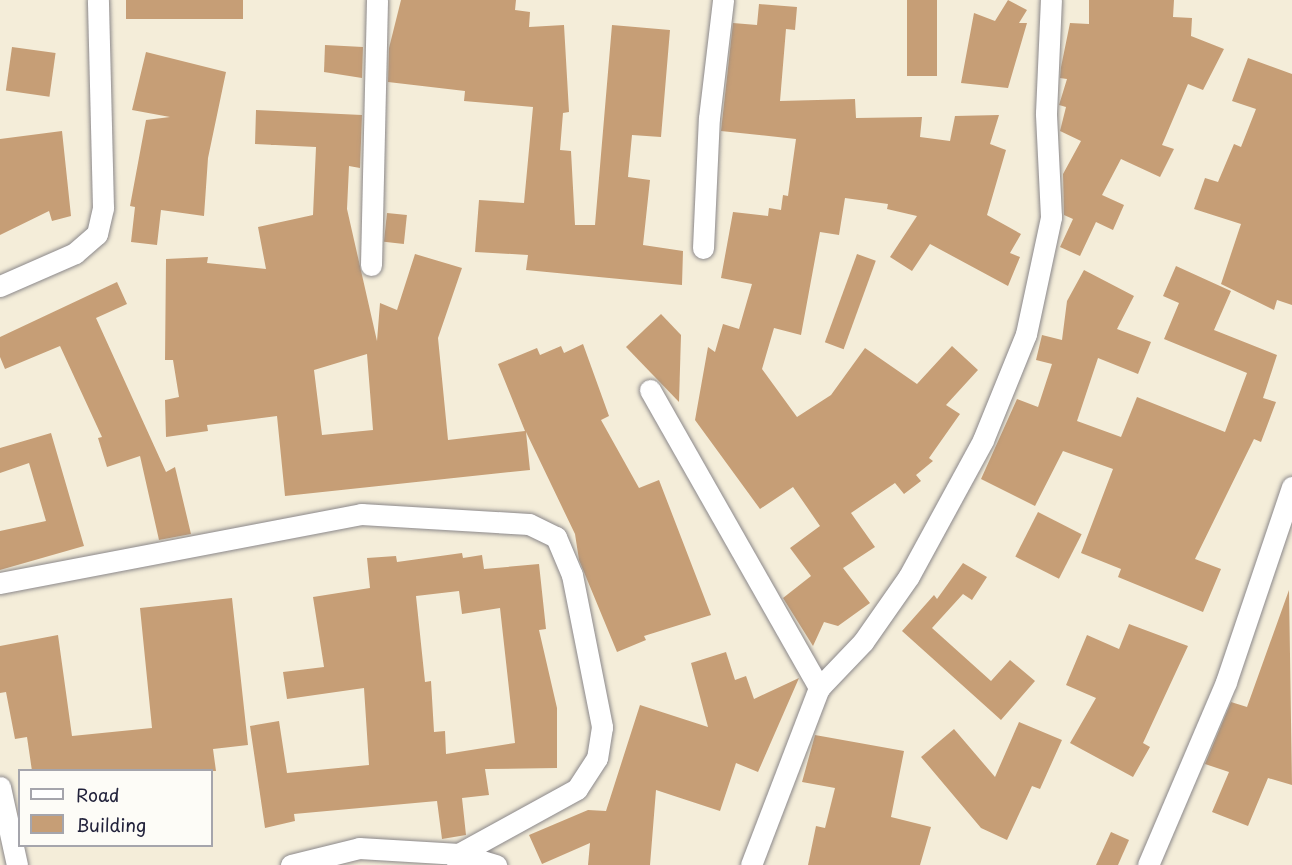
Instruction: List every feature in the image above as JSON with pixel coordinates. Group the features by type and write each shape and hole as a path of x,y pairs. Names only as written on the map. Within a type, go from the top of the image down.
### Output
{"street":[{"path":"0,286 75,253 97,234 103,208 98,0"},
{"path":"371,265 377,0"},
{"path":"703,248 709,118 723,0"},
{"path":"750,865 819,688 863,642 909,576 983,440 1026,334 1051,217 1046,113 1051,0"},
{"path":"650,390 819,688"},
{"path":"1148,865 1226,682 1292,487"},
{"path":"0,583 361,514 529,524 556,537 572,575 602,727 597,758 577,789 458,860"},
{"path":"0,787 17,865"},
{"path":"291,865 359,848 496,865"}],"building":[{"path":"126,0 243,0 243,19 126,19"},
{"path":"401,0 516,0 515,10 530,12 529,27 564,25 569,112 563,113 560,150 571,151 575,225 595,225 612,25 670,30 661,137 632,135 628,177 650,180 643,245 683,251 682,285 526,270 528,255 475,252 479,200 524,203 533,107 464,101 465,91 388,82 389,48"},
{"path":"907,0 937,0 937,76 907,76"},
{"path":"1008,0 1027,10 1019,23 1027,23 1008,88 961,83 974,13 995,21"},
{"path":"1089,0 1174,0 1173,17 1192,18 1191,36 1224,49 1203,90 1188,84 1162,145 1174,149 1160,177 1121,159 1102,195 1124,205 1113,230 1096,222 1080,256 1060,247 1073,219 1064,215 1063,174 1081,141 1060,131 1066,107 1059,105 1067,79 1060,78 1070,23 1089,24"},
{"path":"759,4 797,7 795,30 786,29 780,101 855,99 856,118 922,117 920,137 950,141 955,116 999,115 990,144 1006,150 987,215 1021,234 1010,253 1020,257 1008,286 930,244 912,271 890,257 917,216 887,209 888,204 845,198 839,235 820,232 801,335 774,328 762,369 797,417 831,395 865,348 917,384 952,346 978,370 946,405 960,414 929,458 933,461 916,475 921,481 904,494 895,483 851,513 875,547 843,568 870,603 838,626 824,622 813,646 783,598 811,576 790,548 820,526 793,487 760,509 695,420 708,347 715,352 723,324 739,329 752,284 721,278 733,212 768,216 769,208 781,210 783,195 788,196 796,139 721,131 733,23 757,25"},
{"path":"325,45 363,47 362,78 324,72"},
{"path":"12,47 56,53 49,97 6,91"},
{"path":"146,52 226,72 208,158 204,216 161,210 157,245 131,242 135,207 130,206 146,120 170,117 132,110"},
{"path":"1248,58 1292,74 1292,305 1277,300 1274,310 1221,284 1241,224 1194,209 1205,178 1218,182 1234,144 1241,147 1256,109 1232,101"},
{"path":"256,110 362,115 360,168 349,166 347,209 377,341 380,303 397,310 415,254 462,268 438,338 448,440 525,431 498,364 537,348 540,355 561,346 564,353 583,344 609,416 601,420 639,488 659,480 711,615 644,636 646,640 617,652 579,560 575,534 526,432 530,470 285,496 277,416 207,425 208,431 166,437 165,400 179,397 173,360 165,360 166,259 208,257 207,263 266,269 258,227 313,215 316,147 255,144","holes":["367,354 373,430 322,435 314,370"]},
{"path":"62,131 71,216 52,221 49,211 0,235 0,139"},
{"path":"387,213 407,215 404,244 384,242"},
{"path":"857,254 876,261 844,349 825,342"},
{"path":"1176,266 1231,291 1214,330 1277,355 1263,398 1276,402 1261,442 1254,439 1195,559 1221,569 1203,612 1118,577 1121,569 1081,553 1113,469 1063,451 1035,506 981,479 1017,399 1038,407 1052,364 1036,360 1042,335 1062,340 1067,301 1084,270 1134,296 1117,329 1151,342 1138,374 1098,358 1077,421 1121,437 1137,397 1225,432 1247,373 1164,339 1179,303 1163,296"},
{"path":"117,282 127,304 96,318 166,472 175,467 191,534 159,540 140,456 107,467 98,438 102,437 60,346 5,369 0,357 0,337"},
{"path":"661,314 681,335 679,402 626,347"},
{"path":"51,433 84,546 0,570 0,531 46,521 29,463 0,473 0,448"},
{"path":"1038,512 1082,534 1059,579 1015,557"},
{"path":"462,553 463,558 482,555 484,569 539,564 546,629 539,630 557,708 557,768 485,769 489,795 462,798 466,835 442,839 437,801 294,814 295,821 265,828 250,726 279,721 287,773 369,765 364,688 287,699 283,672 324,667 313,597 370,588 367,558 396,556 397,562","holes":["459,591 462,614 500,608 515,743 446,754 445,731 434,732 431,681 425,682 416,596"]},
{"path":"963,563 987,577 972,600 963,594 932,628 991,681 1010,660 1035,681 1001,720 902,631 934,595 937,599"},
{"path":"1289,590 1292,785 1268,778 1248,826 1212,812 1229,772 1205,764 1231,702 1247,707"},
{"path":"232,598 248,745 213,749 216,771 213,769 32,769 27,737 15,739 6,692 0,693 0,646 58,635 72,736 152,728 140,608"},
{"path":"1129,624 1188,646 1143,743 1150,747 1133,777 1070,743 1096,698 1066,685 1087,635 1119,649"},
{"path":"726,652 735,680 746,676 754,699 799,678 758,772 736,763 720,811 656,790 650,865 588,865 590,843 542,864 529,835 588,810 606,811 640,705 708,727 691,663"},
{"path":"1019,722 1062,740 1040,789 1032,786 1007,840 981,828 921,757 954,729 995,777"},
{"path":"815,735 904,751 891,817 931,827 920,865 808,865 816,826 825,828 835,788 802,782"},
{"path":"1111,832 1129,840 1118,865 1096,865"}]}
